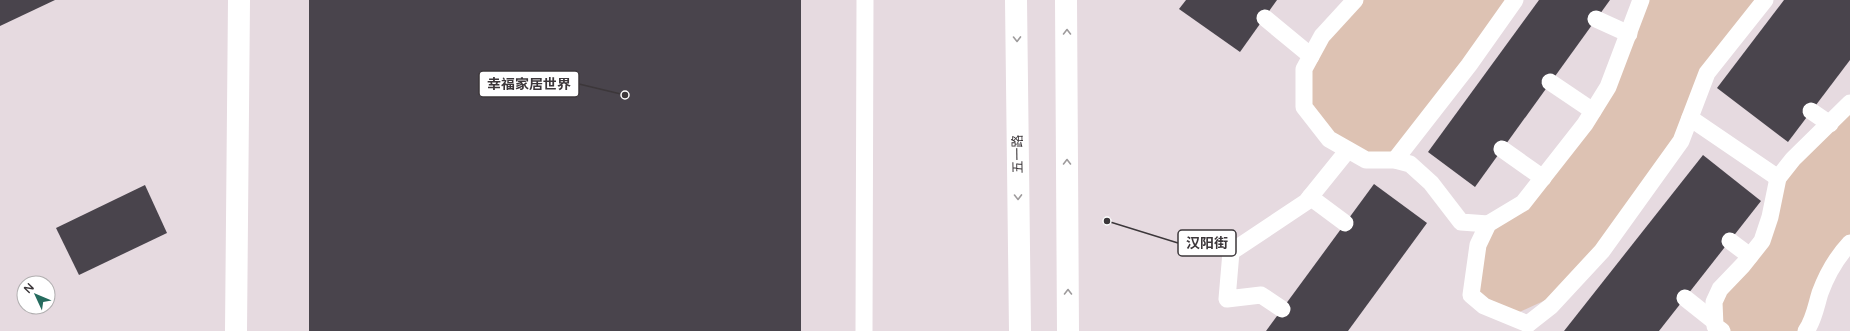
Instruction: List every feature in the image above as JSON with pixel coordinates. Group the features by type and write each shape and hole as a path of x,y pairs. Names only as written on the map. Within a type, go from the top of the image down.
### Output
{"main road":[{"path":"236,331 239,0"},
{"name":"五一路","path":"1016,0 1020,331"},
{"path":"1066,0 1068,331"}],"lane":[{"path":"864,331 865,0"},
{"path":"1355,0 1322,36 1304,69 1304,107 1329,140 1366,160 1395,160 1410,164 1431,183 1461,222 1488,224"},
{"path":"1395,160 1469,65 1515,0"},
{"path":"1641,0 1608,87 1585,124 1523,203 1488,224 1478,245 1471,295 1484,306 1529,327 1551,306 1602,251 1681,141 1707,73 1765,0"},
{"path":"1265,18 1311,56"},
{"path":"1596,20 1629,34"},
{"path":"1550,82 1593,111"},
{"path":"1718,326 1714,302 1720,288 1762,241 1770,217 1778,178 1793,159 1850,103"},
{"path":"1811,111 1830,124"},
{"path":"1690,118 1778,178"},
{"path":"1502,148 1543,178"},
{"path":"1282,309 1261,295 1227,299 1231,252 1306,202 1348,150"},
{"path":"1310,197 1345,223"},
{"path":"1730,241 1750,256"},
{"path":"1812,329 1820,292 1844,260 1850,243"},
{"path":"1685,298 1718,326"}],"shaded area":[{"path":"1361,0 1509,0 1391,156 1368,155 1335,139 1310,107 1311,70 1326,39"},
{"path":"1648,0 1758,0 1676,136 1600,244 1550,298 1511,316 1477,292 1483,247 1491,228 1593,123"},
{"path":"1850,108 1850,238 1801,331 1730,331 1720,325 1723,292 1748,266 1781,181"}],"building":[{"path":"0,0 55,0 0,26"},
{"path":"309,0 801,0 801,331 309,331"},
{"path":"1186,0 1277,0 1240,52 1179,9"},
{"path":"1539,0 1610,0 1475,187 1428,152"},
{"path":"1784,0 1850,0 1850,60 1788,142 1717,88"},
{"path":"1703,155 1761,201 1659,331 1564,331"},
{"path":"1374,184 1427,223 1348,331 1266,331"},
{"path":"145,185 167,233 79,275 56,228"}],"place":[{"name":"幸福家居世界","path":"625,95"},
{"name":"汉阳街","path":"1107,221"}]}
